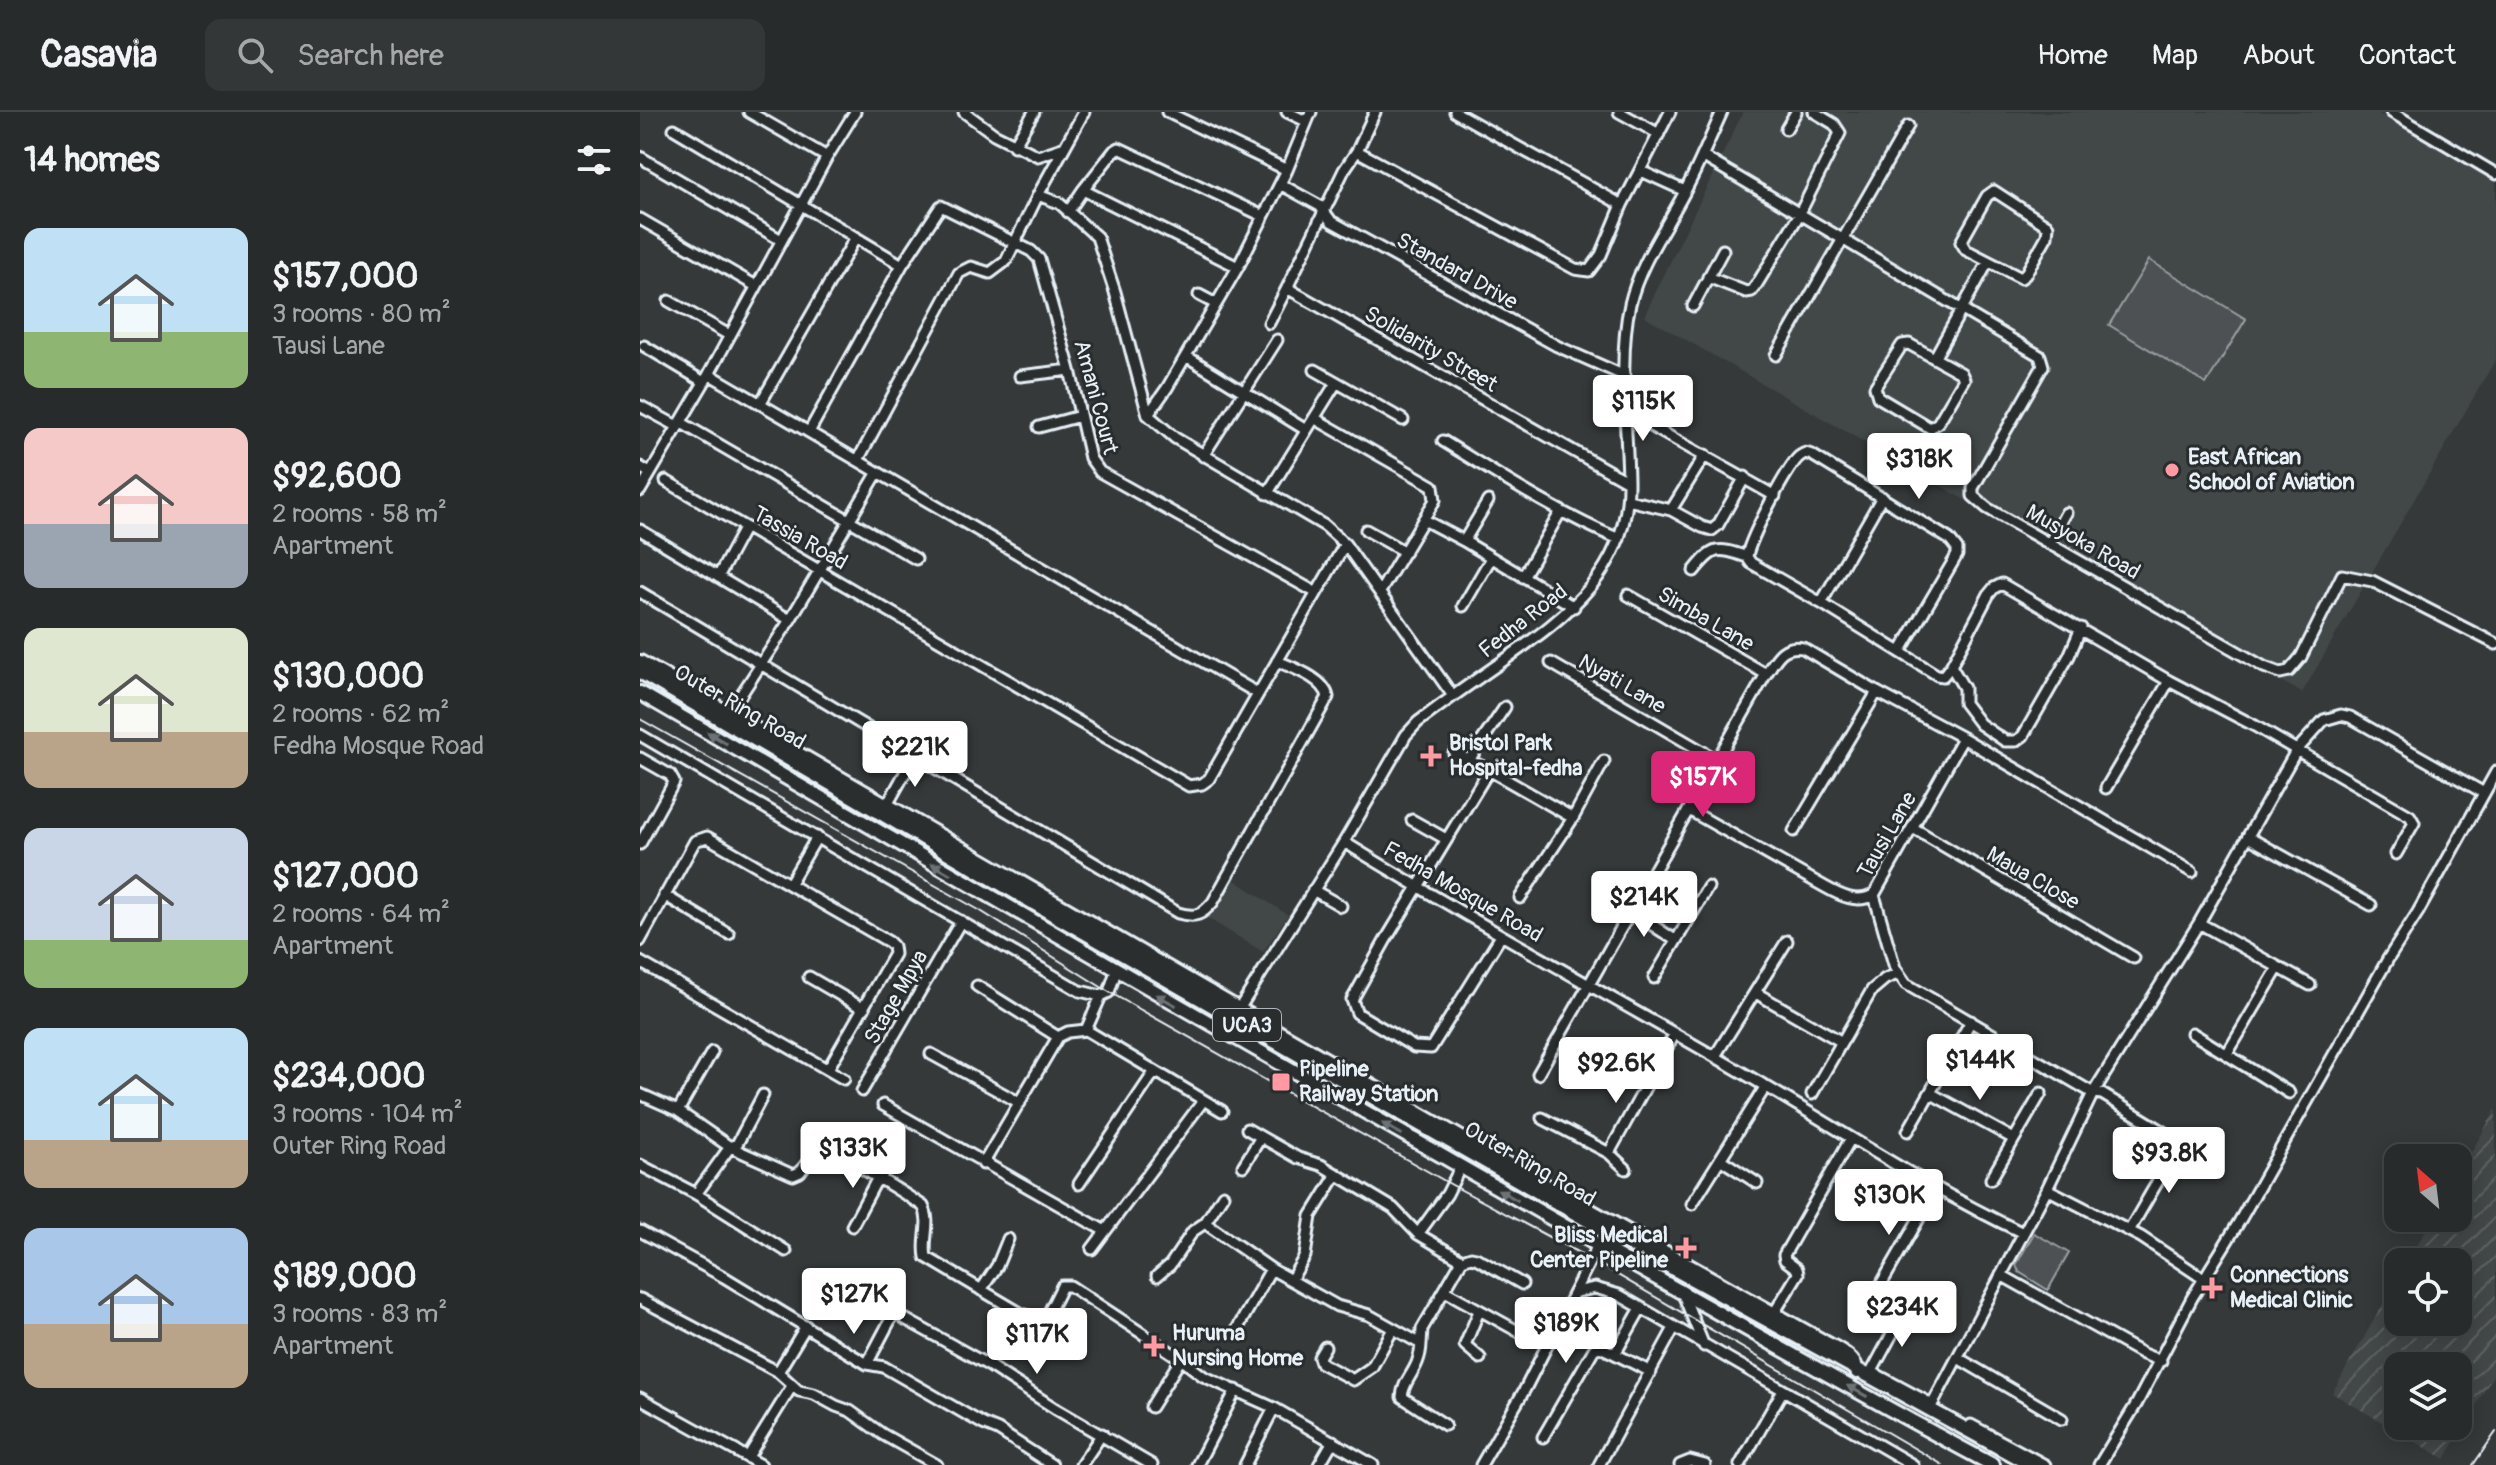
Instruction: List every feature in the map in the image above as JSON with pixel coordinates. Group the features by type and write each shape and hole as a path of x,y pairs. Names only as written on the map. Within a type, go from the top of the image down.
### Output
{"main road":[{"name":"UCA3","path":"640,662 1239,1009 1409,1112 1821,1340 1857,1368"},
{"name":"Outer Ring Road","path":"640,672 1061,919 1409,1112 2031,1465"},
{"name":"Outer Ring Road","path":"640,693 1460,1168 1993,1465"}],"street":[{"path":"749,112 827,157"},
{"path":"640,491 855,112"},
{"path":"964,112 1014,146 1041,156 1063,147"},
{"path":"1014,146 1034,112"},
{"path":"858,460 959,273 971,267 985,273 994,272 1006,261 1084,112"},
{"path":"1167,112 1287,170"},
{"path":"1148,415 1238,267 1287,170 1309,117 1287,112"},
{"path":"1269,323 1375,112"},
{"path":"1455,112 1622,205"},
{"path":"1619,112 1659,134"},
{"path":"1357,151 1583,272 1596,265 1622,205 1670,112"},
{"name":"Fedha Road","path":"1239,1009 1413,726 1548,629 1574,607 1602,572 1619,539 1628,500 1625,336 1631,299 1722,112"},
{"path":"1786,129 1796,112"},
{"path":"1708,277 1741,292 1752,291 1799,215 1840,133 1834,124 1814,112"},
{"path":"2391,112 2496,174"},
{"path":"1776,355 1908,126"},
{"path":"674,129 902,265 809,432"},
{"path":"1068,212 1119,148 1263,216"},
{"name":"Musyoka Road","path":"1702,156 2040,356 2040,371 1973,488 1973,496 1979,503 2264,667 2280,673 2289,671 2301,657 2342,575 2372,581 2496,644"},
{"path":"640,157 781,240"},
{"path":"1641,171 1685,191"},
{"name":"Standard Drive","path":"1280,184 1320,206 1331,221 1530,332 1625,376"},
{"path":"1083,190 1238,267"},
{"path":"1994,191 2044,221 2049,231 2021,278 1988,262 1966,250 1961,242 1987,196 1994,191"},
{"path":"1038,195 1059,203 1097,237 1148,415 1175,438 1325,526 1345,544 1453,696"},
{"name":"Amani Court","path":"902,265 941,206 1031,251 1042,264 1090,458 1100,472 1315,592"},
{"path":"640,219 756,286"},
{"path":"760,404 856,237"},
{"path":"1693,306 1723,250"},
{"path":"1935,357 1988,262"},
{"name":"Solidarity Street","path":"1287,288 1628,482"},
{"path":"1199,295 1216,304"},
{"path":"669,301 729,335"},
{"path":"1203,456 1277,340"},
{"path":"1909,344 1935,357 1961,373 1964,379 1938,423 1930,428 1878,397 1875,387 1902,345 1909,344"},
{"path":"644,346 760,404 1257,693"},
{"path":"1186,356 1306,430"},
{"path":"1020,376 1070,370"},
{"path":"1315,370 1403,420"},
{"path":"1267,494 1336,383"},
{"path":"640,406 678,424 916,559"},
{"path":"1626,412 1775,496"},
{"path":"1039,427 1080,416"},
{"path":"1314,418 1433,486 1435,500 1380,592"},
{"path":"1443,441 1561,511 1619,539"},
{"path":"1747,557 1750,544 1795,460 1805,453 1882,497 1949,539 1957,549 1957,555 1900,652"},
{"path":"1671,510 1705,455"},
{"path":"640,467 650,473"},
{"path":"729,713 821,570 878,472"},
{"path":"1712,530 1718,525 1745,477"},
{"name":"Tassia Road","path":"666,481 1189,786 1202,784 1209,779 1345,544"},
{"path":"1821,603 1882,497"},
{"path":"1628,500 1671,510 1712,530 1722,548"},
{"path":"1464,541 1488,501"},
{"path":"1523,577 1561,511"},
{"path":"2049,544 2066,513"},
{"path":"1424,520 1574,607"},
{"path":"718,577 745,527"},
{"path":"640,530 790,620"},
{"path":"1366,530 1405,552"},
{"path":"1694,571 1709,553 1722,548 1747,557 1751,563 1943,676 1989,594 2002,584 2413,820 2396,854"},
{"path":"1463,606 1491,558"},
{"path":"640,592 1178,913 1197,916 1203,914 1213,902 1328,697 1323,686 1277,661"},
{"name":"Simba Lane","path":"1628,595 1766,674"},
{"path":"1951,666 1964,688 1964,703 1980,724 2005,741 2016,741 2023,736 2069,656 2081,628"},
{"path":"1538,1074 1766,674 1780,652 1794,646 1803,648 1963,738 2192,872"},
{"name":"Nyati Lane","path":"1551,663 1717,760"},
{"path":"2106,788 2169,681"},
{"path":"1794,831 1877,692"},
{"path":"1469,760 1505,707"},
{"path":"1933,1409 2093,1093 2199,923 2296,751 2324,720 2341,715 2350,717 2484,793"},
{"path":"640,735 1080,991 1101,996"},
{"name":"Tausi Lane","path":"1689,810 1844,897 1866,899 1874,895 1963,738"},
{"path":"1454,753 1573,818"},
{"path":"887,805 914,757"},
{"path":"640,758 670,775 674,782 643,832 640,844"},
{"path":"1520,898 1573,818 1604,761"},
{"path":"1489,770 1352,1000 1357,1013 1414,1047 1426,1049 1434,1045 1501,936"},
{"path":"2099,1465 2496,772"},
{"path":"1412,820 1446,839"},
{"name":"Maua Close","path":"1913,828 2134,958"},
{"path":"640,941 695,841 707,837 893,946 894,954 828,1069"},
{"path":"790,883 817,837"},
{"path":"2248,837 2371,905"},
{"name":"Fedha Mosque Road","path":"1344,842 1501,936 1715,1056 1936,1189 2023,1233"},
{"path":"1654,978 1708,887"},
{"path":"1313,890 1341,906"},
{"path":"664,895 729,934"},
{"path":"1874,895 1897,974 1906,984 2093,1093 2117,1103 2215,1163"},
{"path":"1631,911 1675,940"},
{"name":"Stage Mpya","path":"862,1091 961,921"},
{"path":"2199,923 2310,985"},
{"path":"1715,1056 1787,941"},
{"path":"640,962 844,1079"},
{"path":"2227,1054 2278,968"},
{"path":"1086,1030 1101,996 1109,992 1116,971"},
{"path":"1812,1094 1872,990 1897,974"},
{"path":"809,977 864,1009"},
{"path":"977,986 1058,1037"},
{"path":"1756,993 1842,1042"},
{"path":"1908,1131 1971,1021"},
{"path":"983,1164 1058,1037 1068,1032 1086,1030 1222,1111"},
{"path":"2192,1033 2289,1093"},
{"path":"1609,1153 1674,1035"},
{"path":"678,1111 712,1052"},
{"path":"931,1054 1020,1103"},
{"path":"1079,1184 1155,1071"},
{"path":"1692,1204 1766,1086"},
{"path":"1930,1093 2014,1139"},
{"path":"1991,1179 2041,1093"},
{"path":"640,1094 678,1111 730,1147 793,1175 800,1172 816,1151 824,1150 882,1177 926,1211 928,1224 923,1240 926,1257 981,1290 1022,1314 1036,1318 1047,1316 1062,1286 1070,1286 1203,1376 1274,1408 1373,1465"},
{"path":"696,1194 730,1147 737,1144 763,1095"},
{"path":"1092,1249 1203,1101"},
{"path":"883,1105 1105,1231"},
{"path":"1542,1118 1609,1153 1626,1169"},
{"path":"1247,1129 1298,1158 1337,1174 1393,1208 1418,1234 1462,1260"},
{"path":"1243,1166 1261,1137"},
{"path":"1773,1315 1798,1274 1784,1255 1851,1138"},
{"path":"2129,1231 2180,1143"},
{"path":"1720,1159 1757,1183"},
{"path":"640,1165 696,1194 786,1251"},
{"path":"1418,1234 1447,1194 1460,1168"},
{"path":"1291,1280 1305,1256 1311,1216 1337,1174"},
{"path":"852,1226 875,1183 882,1177"},
{"path":"1871,1302 1936,1189"},
{"path":"2047,1189 2129,1231 2204,1279"},
{"path":"1157,1276 1170,1265 1193,1231 1205,1223 1223,1195"},
{"path":"1205,1223 1271,1269 1337,1306 1369,1315 1421,1344"},
{"path":"640,1231 724,1277 867,1364 884,1367 998,1430 1052,1465"},
{"path":"981,1290 997,1266 1008,1239"},
{"path":"1481,1465 1576,1292 1598,1245"},
{"path":"1445,1425 1402,1397 1402,1390 1418,1366 1420,1333 1462,1260 1476,1258 1522,1284"},
{"path":"1236,1331 1271,1269"},
{"path":"2001,1275 2161,1361"},
{"path":"1576,1292 1595,1288 1619,1295 1913,1465"},
{"path":"1445,1291 1523,1334"},
{"path":"1683,1294 1704,1346"},
{"path":"640,1299 778,1372 792,1386 850,1411 882,1434 937,1465"},
{"path":"1615,1354 1641,1308"},
{"path":"1479,1311 1465,1345 1480,1358"},
{"path":"1872,1371 1904,1312"},
{"path":"867,1364 893,1315"},
{"path":"905,1319 988,1365 1152,1465"},
{"path":"778,1372 806,1326"},
{"path":"1599,1465 1674,1328"},
{"path":"1325,1347 1319,1357 1321,1363 1353,1380 1372,1367 1393,1329"},
{"path":"1543,1437 1594,1349 1600,1347 1651,1372"},
{"path":"1958,1358 2062,1419"},
{"path":"1151,1407 1181,1359"},
{"path":"1857,1368 1872,1371 1933,1409 2045,1465"},
{"path":"748,1457 792,1386"},
{"path":"1197,1465 1236,1390"},
{"path":"1740,1465 1783,1390"},
{"path":"640,1398 761,1465"},
{"path":"1245,1465 1274,1408"},
{"path":"1081,1465 1102,1434"},
{"path":"1319,1465 1333,1441"},
{"path":"1680,1465 1690,1461 1705,1465"}],"shaded area":[{"name":"East African School of Aviation","path":"1743,112 2376,112 2496,181 2496,359 2302,693 1644,316"},
{"path":"2149,260 2246,319 2206,384 2109,325"},
{"path":"1232,878 1288,915 1263,952 1207,918"},
{"path":"2496,1109 2496,1371 2472,1412 2472,1352 2384,1352 2384,1423 2332,1393 2384,1302 2384,1336 2472,1336 2472,1248 2415,1248 2425,1232 2472,1232 2472,1151"},
{"path":"2034,1233 2069,1253 2048,1290 2019,1272 2016,1265"},
{"path":"2412,1440 2456,1440 2445,1459"}],"railway":[{"path":"640,719 979,910 1109,992 1592,1260 1943,1465"},
{"path":"2473,1465 2496,1432"}],"place":[{"name":"East African School of Aviation","path":"2172,470"},
{"name":"Bristol Park Hospital-fedha","path":"1431,756"},
{"name":"Pipeline Railway Station","path":"1281,1082"},
{"name":"Bliss Medical Center Pipeline","path":"1686,1248"},
{"name":"Connections Medical Clinic","path":"2212,1288"},
{"name":"Huruma Nursing Home","path":"1154,1346"}]}
